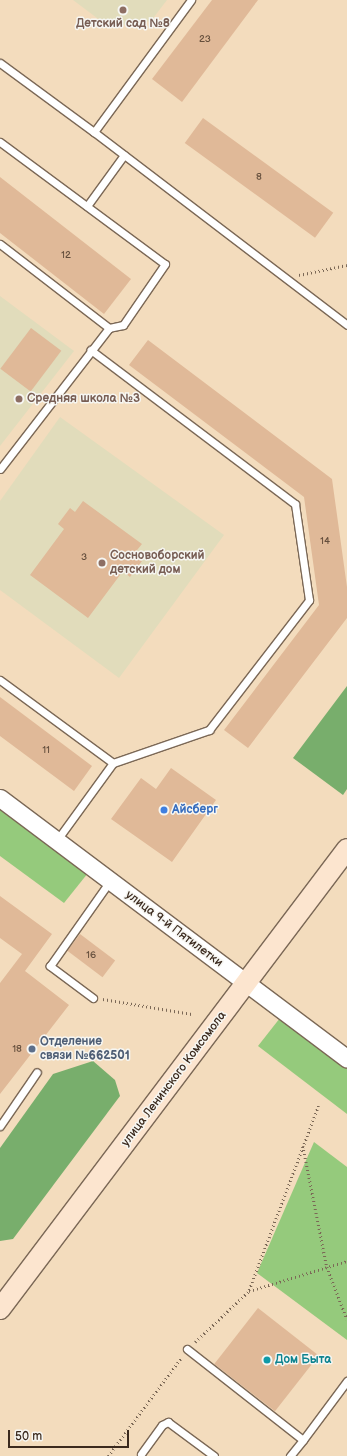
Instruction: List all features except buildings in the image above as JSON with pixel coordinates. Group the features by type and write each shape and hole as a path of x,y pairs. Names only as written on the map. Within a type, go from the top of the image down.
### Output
{"main road":[{"name":"улица Ленинского Комсомола","path":"2,1302 347,849"}],"street":[{"name":"улица 9-й Пятилетки","path":"0,798 347,1059"}],"lane":[{"path":"94,132 191,0"},
{"path":"0,63 94,132 347,325"},
{"path":"0,142 165,264 123,325 109,328 0,469"},
{"path":"87,206 124,156"},
{"path":"0,244 109,328"},
{"path":"57,841 113,763 209,730 309,600 295,504 91,350"},
{"path":"0,680 113,763"},
{"path":"93,998 50,966 111,881"},
{"path":"0,1126 37,1072"},
{"path":"187,1349 303,1440"},
{"path":"290,1456 347,1381"},
{"path":"140,1454 162,1425 168,1422 214,1456"}],"path":[{"path":"285,278 347,265"},
{"path":"93,998 192,1014"},
{"path":"249,1291 318,1106"},
{"path":"303,1146 327,1267 347,1319"},
{"path":"108,1456 187,1349 249,1291 347,1261"}],"shaded area":[{"name":"Детский сад №8","path":"73,0 167,0 151,21 109,27"},
{"name":"Средняя школа №3","path":"0,296 74,351 0,446"},
{"name":"Сосновоборский детский дом","path":"60,417 224,535 119,678 0,590 0,501"}],"green space":[{"path":"347,686 347,789 343,795 293,758"},
{"path":"0,808 88,873 64,903 0,856"},
{"path":"280,1018 347,1069 347,1114 258,1046"},
{"path":"93,1061 115,1080 120,1096 13,1239 0,1241 0,1148 53,1074"},
{"path":"314,1142 347,1167 347,1340 257,1273"}],"place":[{"name":"Детский сад №8","path":"123,10"},
{"name":"Средняя школа №3","path":"19,399"},
{"name":"Сосновоборский детский дом","path":"102,563"},
{"name":"Айсберг","path":"164,810"},
{"name":"Отделение связи №662501","path":"32,1049"},
{"name":"Дом Быта","path":"267,1360"}]}
